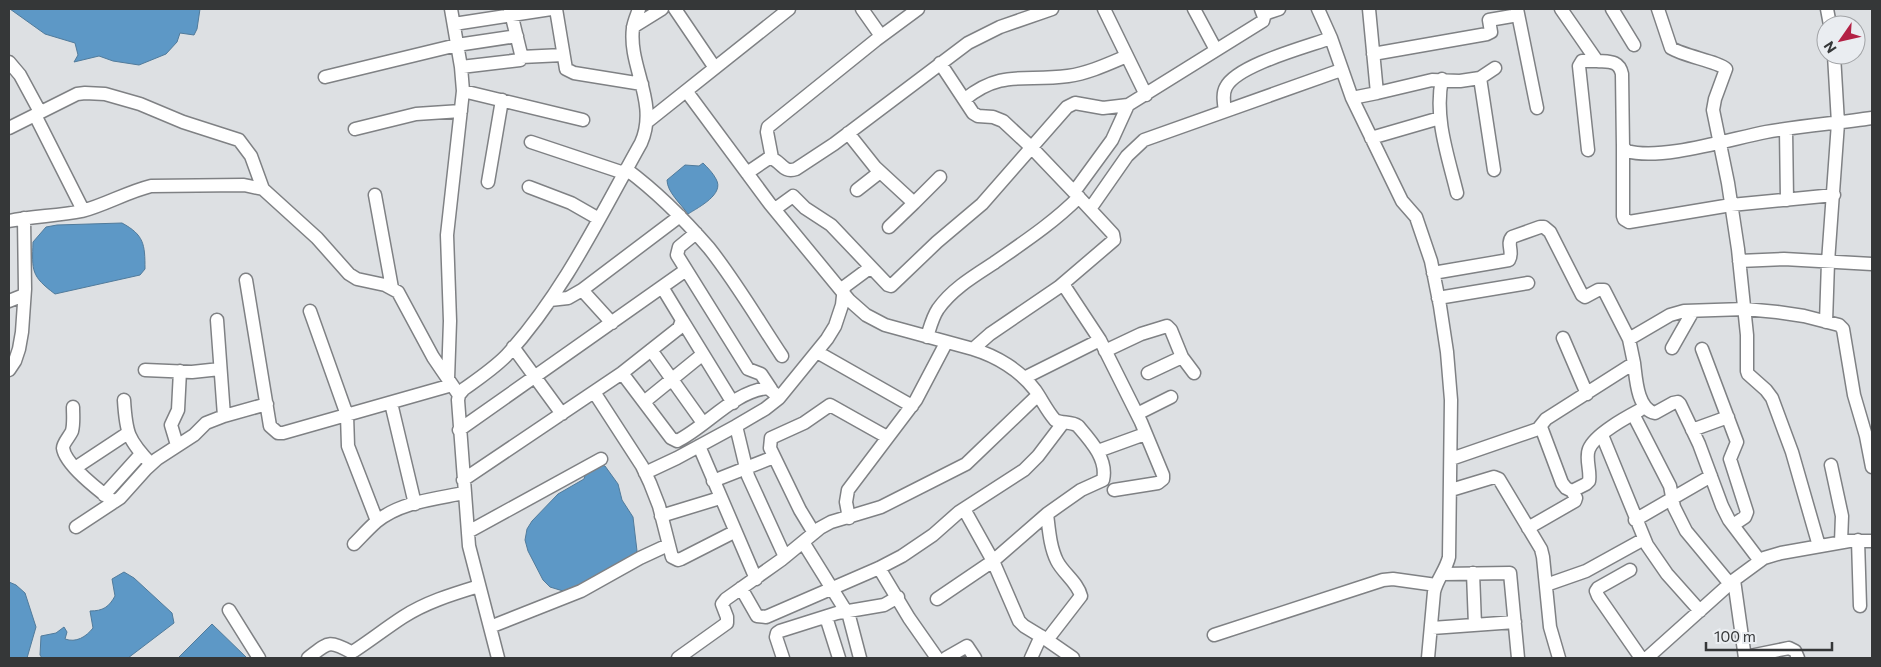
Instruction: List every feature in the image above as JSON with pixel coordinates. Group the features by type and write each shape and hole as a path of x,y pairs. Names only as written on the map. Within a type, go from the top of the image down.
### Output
{"street":[{"path":"451,9 462,66 463,91 447,235 453,386 457,405 468,532 474,568 498,658"},
{"path":"454,24 511,12 550,9"},
{"path":"556,9 563,55 566,69 569,72 642,84"},
{"path":"246,280 270,426 278,433 453,386 504,357 550,300 569,272 641,143 647,122 634,44 633,27 638,9"},
{"path":"633,27 662,9"},
{"path":"675,9 715,68"},
{"path":"647,122 789,9"},
{"path":"862,9 881,36"},
{"path":"918,9 881,36 768,127 767,132 772,158 785,170 792,171 848,133 968,43 983,35 1052,9"},
{"path":"1104,9 1146,95"},
{"path":"1194,9 1216,50"},
{"path":"775,209 793,196 805,208 831,225 888,285 893,285 932,246 982,204 1067,107 1072,104 1103,108 1128,105 1264,20 1262,11 1279,9"},
{"path":"1318,9 1331,38 1352,98 1402,201 1420,225 1438,298 1452,400 1451,490 1449,557 1443,574 1436,585 1428,658"},
{"path":"1369,9 1377,93"},
{"path":"1561,9 1596,61"},
{"path":"1612,9 1634,44"},
{"path":"1658,9 1672,48 1702,61 1723,66 1726,69 1714,104 1739,261 1747,335 1747,371 1772,398 1792,452 1819,546"},
{"path":"511,12 521,58"},
{"path":"1373,54 1487,34 1491,32 1489,20 1517,12 1537,108"},
{"path":"325,77 458,45 517,36"},
{"path":"1225,111 1224,92 1231,80 1238,74 1252,66 1331,38"},
{"path":"462,66 517,61 521,58 563,55"},
{"path":"964,100 978,89 999,80 1082,74 1127,56"},
{"path":"1588,150 1579,66 1582,61 1617,63 1621,70 1623,216 1626,222 1731,205 1834,195"},
{"path":"9,62 20,75 83,210"},
{"path":"940,63 973,113 978,116 993,117 1003,121 1032,148 1090,209 1113,234 1114,240 1063,284 990,334 973,349"},
{"path":"1826,322 1828,262 1838,123 1835,65"},
{"path":"1352,98 1442,79 1460,81 1480,78 1495,68"},
{"path":"1090,209 1127,156 1144,140 1341,70"},
{"path":"1480,78 1494,170"},
{"path":"1442,79 1440,118 1457,193"},
{"path":"463,91 583,120"},
{"path":"686,92 747,174 842,293 866,315 885,325 988,354 1024,378 1055,420 1078,426 1098,451 1104,474 1103,480 1081,490 1047,514 993,561 937,599"},
{"path":"9,128 77,94 105,94 140,104 183,122 239,140 252,156 263,189 317,238 349,274 357,279 392,288 402,297 417,328 453,386"},
{"path":"488,182 502,100"},
{"path":"927,337 937,310 956,290 1044,229 1064,212 1112,140 1128,105"},
{"path":"355,129 416,114 461,111"},
{"path":"1371,138 1440,118"},
{"path":"1623,147 1630,152 1651,153 1786,129 1872,118"},
{"path":"1786,129 1787,200"},
{"path":"848,133 880,172 914,203"},
{"path":"531,142 625,171 651,188 696,233 724,270 782,356"},
{"path":"747,174 767,159 772,158"},
{"path":"856,190 880,172"},
{"path":"889,227 940,178"},
{"path":"9,221 83,210 151,186 244,185 263,189"},
{"path":"529,186 571,202 599,219"},
{"path":"375,195 392,288"},
{"path":"550,300 568,298 582,290 680,216"},
{"path":"9,370 19,349 22,332 24,218"},
{"path":"1433,273 1509,260 1511,255 1509,243 1512,237 1540,227 1544,227 1550,232 1582,295 1585,297 1598,290 1604,290 1629,339 1639,394 1647,407 1652,412 1656,412 1678,402 1692,430 1722,506 1733,525 1760,561"},
{"path":"696,233 677,249 677,255 748,368 761,374 775,393"},
{"path":"1739,261 1784,259 1872,264"},
{"path":"645,473 700,446 765,409 775,393 817,352 835,326 842,305 844,287 871,267"},
{"path":"459,430 686,270"},
{"path":"1438,298 1528,283"},
{"path":"1063,284 1103,345 1137,414 1164,479 1158,483 1114,490"},
{"path":"662,287 733,403"},
{"path":"582,290 612,322"},
{"path":"9,301 24,294"},
{"path":"1629,339 1670,315 1677,312 1693,311 1745,310 1804,316 1841,326 1844,332 1854,395 1866,436 1872,466"},
{"path":"310,311 347,415 348,446 377,521"},
{"path":"1672,348 1693,311"},
{"path":"217,320 224,416"},
{"path":"463,480 622,373 679,328 682,320"},
{"path":"1024,378 1103,345 1168,326 1182,357 1194,373"},
{"path":"1563,338 1587,394"},
{"path":"849,518 846,502 848,490 912,406 946,343"},
{"path":"513,348 562,414"},
{"path":"1702,349 1737,442 1730,459 1748,512 1745,517 1733,525"},
{"path":"651,350 702,423"},
{"path":"817,352 912,406"},
{"path":"644,402 703,354"},
{"path":"1148,373 1182,357"},
{"path":"1451,459 1535,431 1541,427 1546,419 1634,363"},
{"path":"145,370 220,369"},
{"path":"177,445 171,425 178,410 180,371"},
{"path":"622,373 674,440 677,441 733,403 759,390 765,388 775,393"},
{"path":"594,392 645,473 659,506 672,557 678,560 734,532"},
{"path":"678,658 696,652 726,623 728,620 723,602 785,557 814,532 831,522 881,507 966,464 1038,395"},
{"path":"1137,414 1171,397"},
{"path":"124,400 128,432 141,454 151,464"},
{"path":"391,403 415,504"},
{"path":"109,498 128,491 151,464 194,435 206,423 267,404"},
{"path":"814,532 800,510 774,457 770,448 771,438 804,423 830,405 888,437"},
{"path":"73,407 72,428 63,448 75,468 109,498"},
{"path":"1572,491 1586,484 1589,480 1588,450 1610,427 1647,407"},
{"path":"1632,414 1670,486 1674,507 1686,532 1732,582 1745,658 1789,648 1795,650 1798,658"},
{"path":"1692,430 1728,417"},
{"path":"741,588 754,612 761,617 879,568 922,543 964,509 1024,470 1038,456 1063,423"},
{"path":"736,426 753,491 785,557"},
{"path":"1528,528 1575,501 1576,498 1572,491 1562,483 1541,427"},
{"path":"75,468 128,432"},
{"path":"1098,451 1146,434"},
{"path":"1602,435 1644,539 1667,574 1700,611"},
{"path":"700,446 734,532 756,579"},
{"path":"76,527 109,498 141,454"},
{"path":"714,481 774,457"},
{"path":"468,532 602,459"},
{"path":"1831,464 1842,516 1842,542"},
{"path":"1635,520 1711,476"},
{"path":"1451,490 1494,477 1498,478 1541,549 1550,627 1559,658"},
{"path":"354,544 377,521 392,512 415,504 464,493"},
{"path":"661,516 720,498"},
{"path":"964,509 993,561 1019,621 1073,658"},
{"path":"1031,658 1044,638 1081,596 1054,554 1047,514"},
{"path":"1546,584 1586,572 1644,539"},
{"path":"1858,540 1860,606"},
{"path":"1647,658 1732,582 1760,561 1781,553 1819,546 1858,540 1872,541"},
{"path":"802,542 846,610 860,658"},
{"path":"490,627 581,591 640,558 668,545"},
{"path":"879,568 909,618 937,658"},
{"path":"1630,570 1598,588 1596,591 1641,658"},
{"path":"1473,573 1475,625"},
{"path":"1443,574 1510,573 1518,658"},
{"path":"1214,635 1383,580 1393,579 1436,585"},
{"path":"308,658 324,646 331,644 339,644 353,655 404,616 446,596 479,586"},
{"path":"783,658 776,637 777,633 846,610 879,606 898,597"},
{"path":"229,610 260,658"},
{"path":"826,616 839,658"},
{"path":"1432,628 1515,622"},
{"path":"946,658 967,646 975,658"}],"water":[{"path":"10,9 200,9 197,29 194,35 180,33 177,42 166,54 139,65 113,61 99,56 74,62 78,55 75,43 45,34"},
{"path":"703,163 716,179 717,190 710,200 688,214 669,189 667,180 685,165 699,166"},
{"path":"122,223 135,232 142,241 145,269 140,275 55,294 37,277 33,266 33,242 46,227"},
{"path":"597,464 605,466 618,484 622,500 633,517 637,551 626,563 583,588 563,591 550,587 543,580 528,551 525,540 527,529 532,521 558,494 584,479 586,472"},
{"path":"124,572 134,578 172,613 174,623 128,658 42,658 40,655 41,636 56,633 64,627 67,632 65,639 73,640 84,636 93,628 90,611 105,608 110,603 115,596 112,579"},
{"path":"9,582 25,593 36,627 27,658 9,658"},
{"path":"212,624 247,658 178,658"}]}
